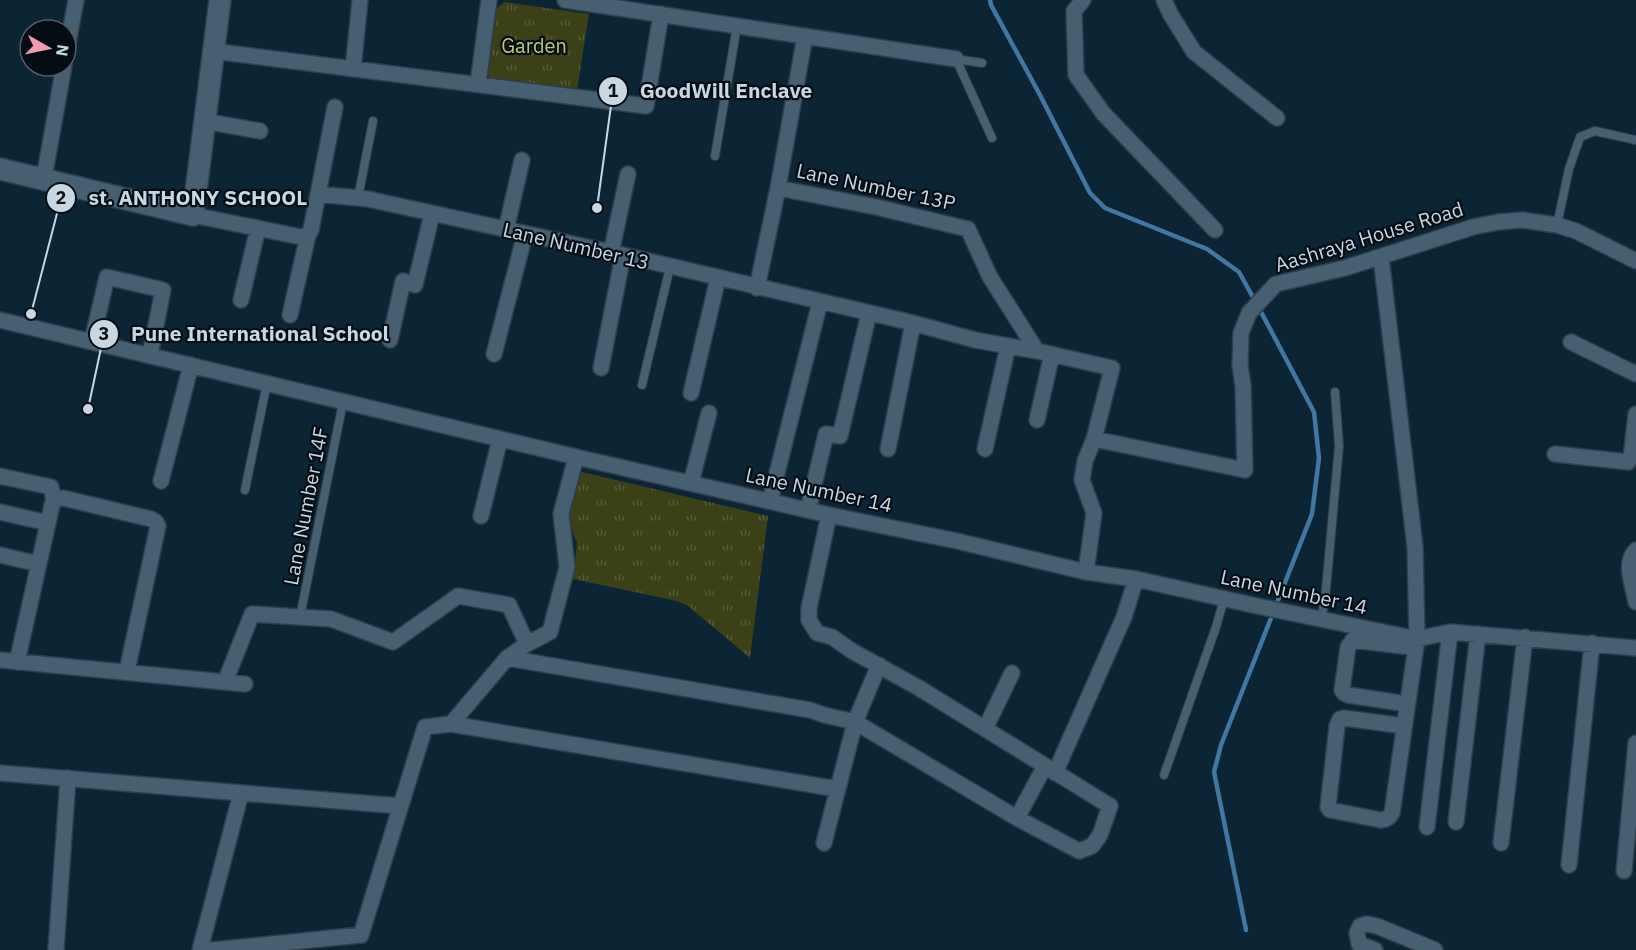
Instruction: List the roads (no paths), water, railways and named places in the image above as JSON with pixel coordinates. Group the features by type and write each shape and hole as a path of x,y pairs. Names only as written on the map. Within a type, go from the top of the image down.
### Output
{"street":[{"path":"73,18 76,0"},
{"path":"193,215 220,0"},
{"path":"353,69 360,0"},
{"path":"478,84 489,0"},
{"path":"570,0 956,59"},
{"path":"1083,0 1074,11 1076,75 1103,113 1215,230"},
{"path":"1164,0 1194,52 1277,118"},
{"path":"213,51 646,106 661,14"},
{"path":"757,288 778,188 805,36"},
{"path":"44,178 62,78"},
{"path":"290,315 311,230 335,107"},
{"path":"204,121 260,131"},
{"path":"506,230 522,159"},
{"path":"0,169 193,215 301,237 308,235"},
{"path":"601,368 628,174"},
{"name":"Lane Number 13P","path":"778,188 876,207 968,229 990,277 1045,353"},
{"name":"Lane Number 13","path":"318,194 358,198 617,254 913,323 975,340 1112,368 1094,439"},
{"path":"390,340 403,281 415,285 432,214"},
{"name":"Aashraya House Road","path":"1094,439 1245,470 1244,386 1240,365 1241,333 1249,313 1276,284 1345,268 1473,227 1522,220 1557,225 1576,231 1636,261"},
{"path":"241,300 258,228"},
{"path":"494,354 525,234"},
{"path":"1381,257 1414,547 1416,643 1404,726 1390,817 1381,820 1330,810 1328,807 1337,726 1340,719 1404,726"},
{"path":"92,341 107,277 163,290 150,355"},
{"path":"691,393 718,278"},
{"path":"770,501 820,302"},
{"path":"808,510 826,434 840,436 869,313"},
{"name":"Lane Number 14","path":"0,320 829,515 957,541 1086,572 1136,579 1416,643 1450,632 1636,648"},
{"path":"888,449 913,323"},
{"path":"1571,342 1636,374"},
{"path":"985,449 1008,346"},
{"path":"1037,420 1045,353"},
{"path":"161,481 191,365"},
{"path":"691,483 710,413"},
{"path":"1555,454 1628,462 1631,458 1636,414"},
{"path":"481,516 500,439"},
{"path":"1086,572 1094,513 1082,480 1085,461 1094,439"},
{"path":"451,724 507,658 550,632 567,567 561,514 576,457"},
{"path":"0,476 51,488 54,500 17,662"},
{"path":"54,500 63,498 151,519 158,526 127,671"},
{"path":"0,512 48,523"},
{"path":"507,658 810,710 855,722 1017,818 1079,851 1092,846 1100,835 1110,806 832,637 817,633 809,620 809,608 829,515"},
{"path":"1636,550 1631,555 1629,565 1636,602"},
{"path":"0,555 39,564"},
{"path":"1017,818 1050,770 1124,617 1136,579"},
{"path":"225,682 252,614 331,619 393,642 458,596 509,605 527,644"},
{"path":"1427,827 1450,632"},
{"path":"1456,822 1478,634"},
{"path":"1501,843 1525,637"},
{"path":"1407,704 1344,693 1342,690 1348,647 1353,640 1416,643"},
{"path":"1569,865 1592,643"},
{"path":"0,660 245,684"},
{"path":"824,843 855,722 879,665"},
{"path":"985,729 1012,673"},
{"path":"212,950 361,935 425,727 451,724 837,789"},
{"path":"1624,871 1636,742"},
{"path":"0,773 400,806"},
{"path":"56,950 68,778"},
{"path":"200,950 241,793"},
{"path":"1375,950 1359,944 1357,933 1360,926 1367,924 1377,926 1435,950"}],"lane":[{"path":"715,156 737,26"},
{"path":"956,59 982,63"},
{"path":"956,59 992,138"},
{"path":"358,198 373,121"},
{"path":"1557,225 1569,169 1580,137 1595,131 1636,140"},
{"path":"642,385 670,267"},
{"path":"245,490 267,383"},
{"path":"1314,618 1325,600 1339,446 1335,392"},
{"name":"Lane Number 14F","path":"300,617 344,402"},
{"path":"1164,775 1224,599"}],"waterway":[{"path":"990,0 1090,193 1105,208 1207,249 1239,272 1255,301"},
{"path":"1246,930 1214,772 1221,745 1312,514 1319,458 1314,412 1259,308"}],"place":[{"name":"GoodWill Enclave","path":"597,208"},
{"name":"st. ANTHONY SCHOOL","path":"31,314"},
{"name":"Pune International School","path":"88,409"}],"park label":[{"name":"Garden","path":"534,46"}]}
